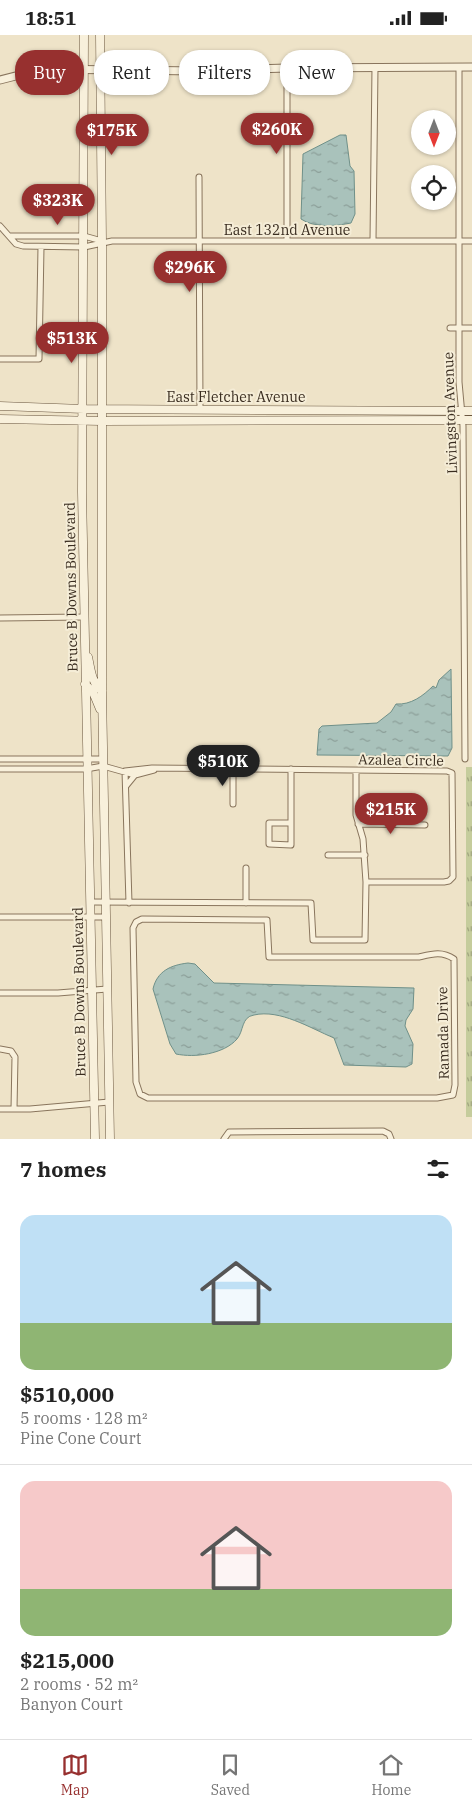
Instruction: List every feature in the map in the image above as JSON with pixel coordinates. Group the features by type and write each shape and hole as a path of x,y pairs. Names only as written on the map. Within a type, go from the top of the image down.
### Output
{"main road":[{"name":"Bruce B Downs Boulevard","path":"84,35 84,50"},
{"name":"Bruce B Downs Boulevard","path":"100,35 100,50"},
{"name":"Bruce B Downs Boulevard","path":"83,95 84,635 95,1139"},
{"name":"Bruce B Downs Boulevard","path":"100,95 102,713 110,1139"},
{"name":"East Fletcher Avenue","path":"0,406 84,409 472,411"},
{"path":"238,421 259,415 282,415 299,411"},
{"name":"East Fletcher Avenue","path":"0,419 83,421 472,420"},
{"path":"84,635 92,678 102,691"},
{"path":"85,684 92,692 102,713"}],"street":[{"path":"353,67 472,67"},
{"path":"373,240 375,67"},
{"name":"Livingston Avenue","path":"460,67 459,328 462,420 465,759"},
{"path":"169,71 280,68"},
{"path":"0,80 15,76"},
{"path":"287,241 288,95"},
{"path":"199,177 200,410"},
{"path":"0,227 16,244 41,247 84,247 102,242"},
{"path":"10,236 84,236 102,242"},
{"name":"East 132nd Avenue","path":"102,242 472,241"},
{"path":"0,359 39,359 41,247"},
{"path":"450,328 472,328"},
{"path":"0,618 84,617"},
{"path":"0,759 86,758 103,763"},
{"path":"0,769 86,769 103,763"},
{"name":"Azalea Circle","path":"103,763 135,775 156,769"},
{"name":"Azalea Circle","path":"125,771 134,769 291,769 447,771 452,773 453,877 449,881 366,882"},
{"path":"233,769 233,805"},
{"path":"291,769 291,823 291,845 269,844 269,823 291,823"},
{"path":"125,771 129,903"},
{"path":"90,903 311,903 314,941 365,940 367,933 366,882 364,855 356,815 356,771"},
{"path":"126,786 135,775"},
{"path":"358,824 424,825"},
{"path":"328,855 364,855"},
{"path":"246,868 246,903"},
{"path":"0,917 106,917"},
{"name":"Ramada Drive","path":"142,919 268,920 269,957 419,957 439,953 448,955 454,959 455,1090 453,1095 437,1099 148,1098 140,1093 136,1083 134,996 132,929 136,921 142,919"},
{"path":"0,993 92,992 107,989"},
{"path":"0,1049 11,1051 15,1057 14,1109"},
{"path":"0,1109 30,1109 109,1102"},
{"path":"224,1139 229,1132 383,1131 389,1134 391,1139"},
{"path":"309,1132 309,1139"}],"green space":[{"path":"466,767 472,767 472,1117 466,1117"}],"water":[{"path":"340,135 346,135 350,166 354,171 355,214 351,223 345,224 325,225 306,222 301,219 303,154"},
{"path":"451,669 452,748 448,756 317,755 319,729 322,726 377,723 391,712 396,704 412,701 433,686 436,688 439,680"},
{"path":"195,964 214,983 414,988 413,1009 406,1020 405,1026 413,1044 412,1064 406,1067 344,1065 334,1038 284,1017 264,1014 247,1018 237,1039 225,1048 209,1054 176,1054 170,1044 153,989 161,973 176,965"}]}
